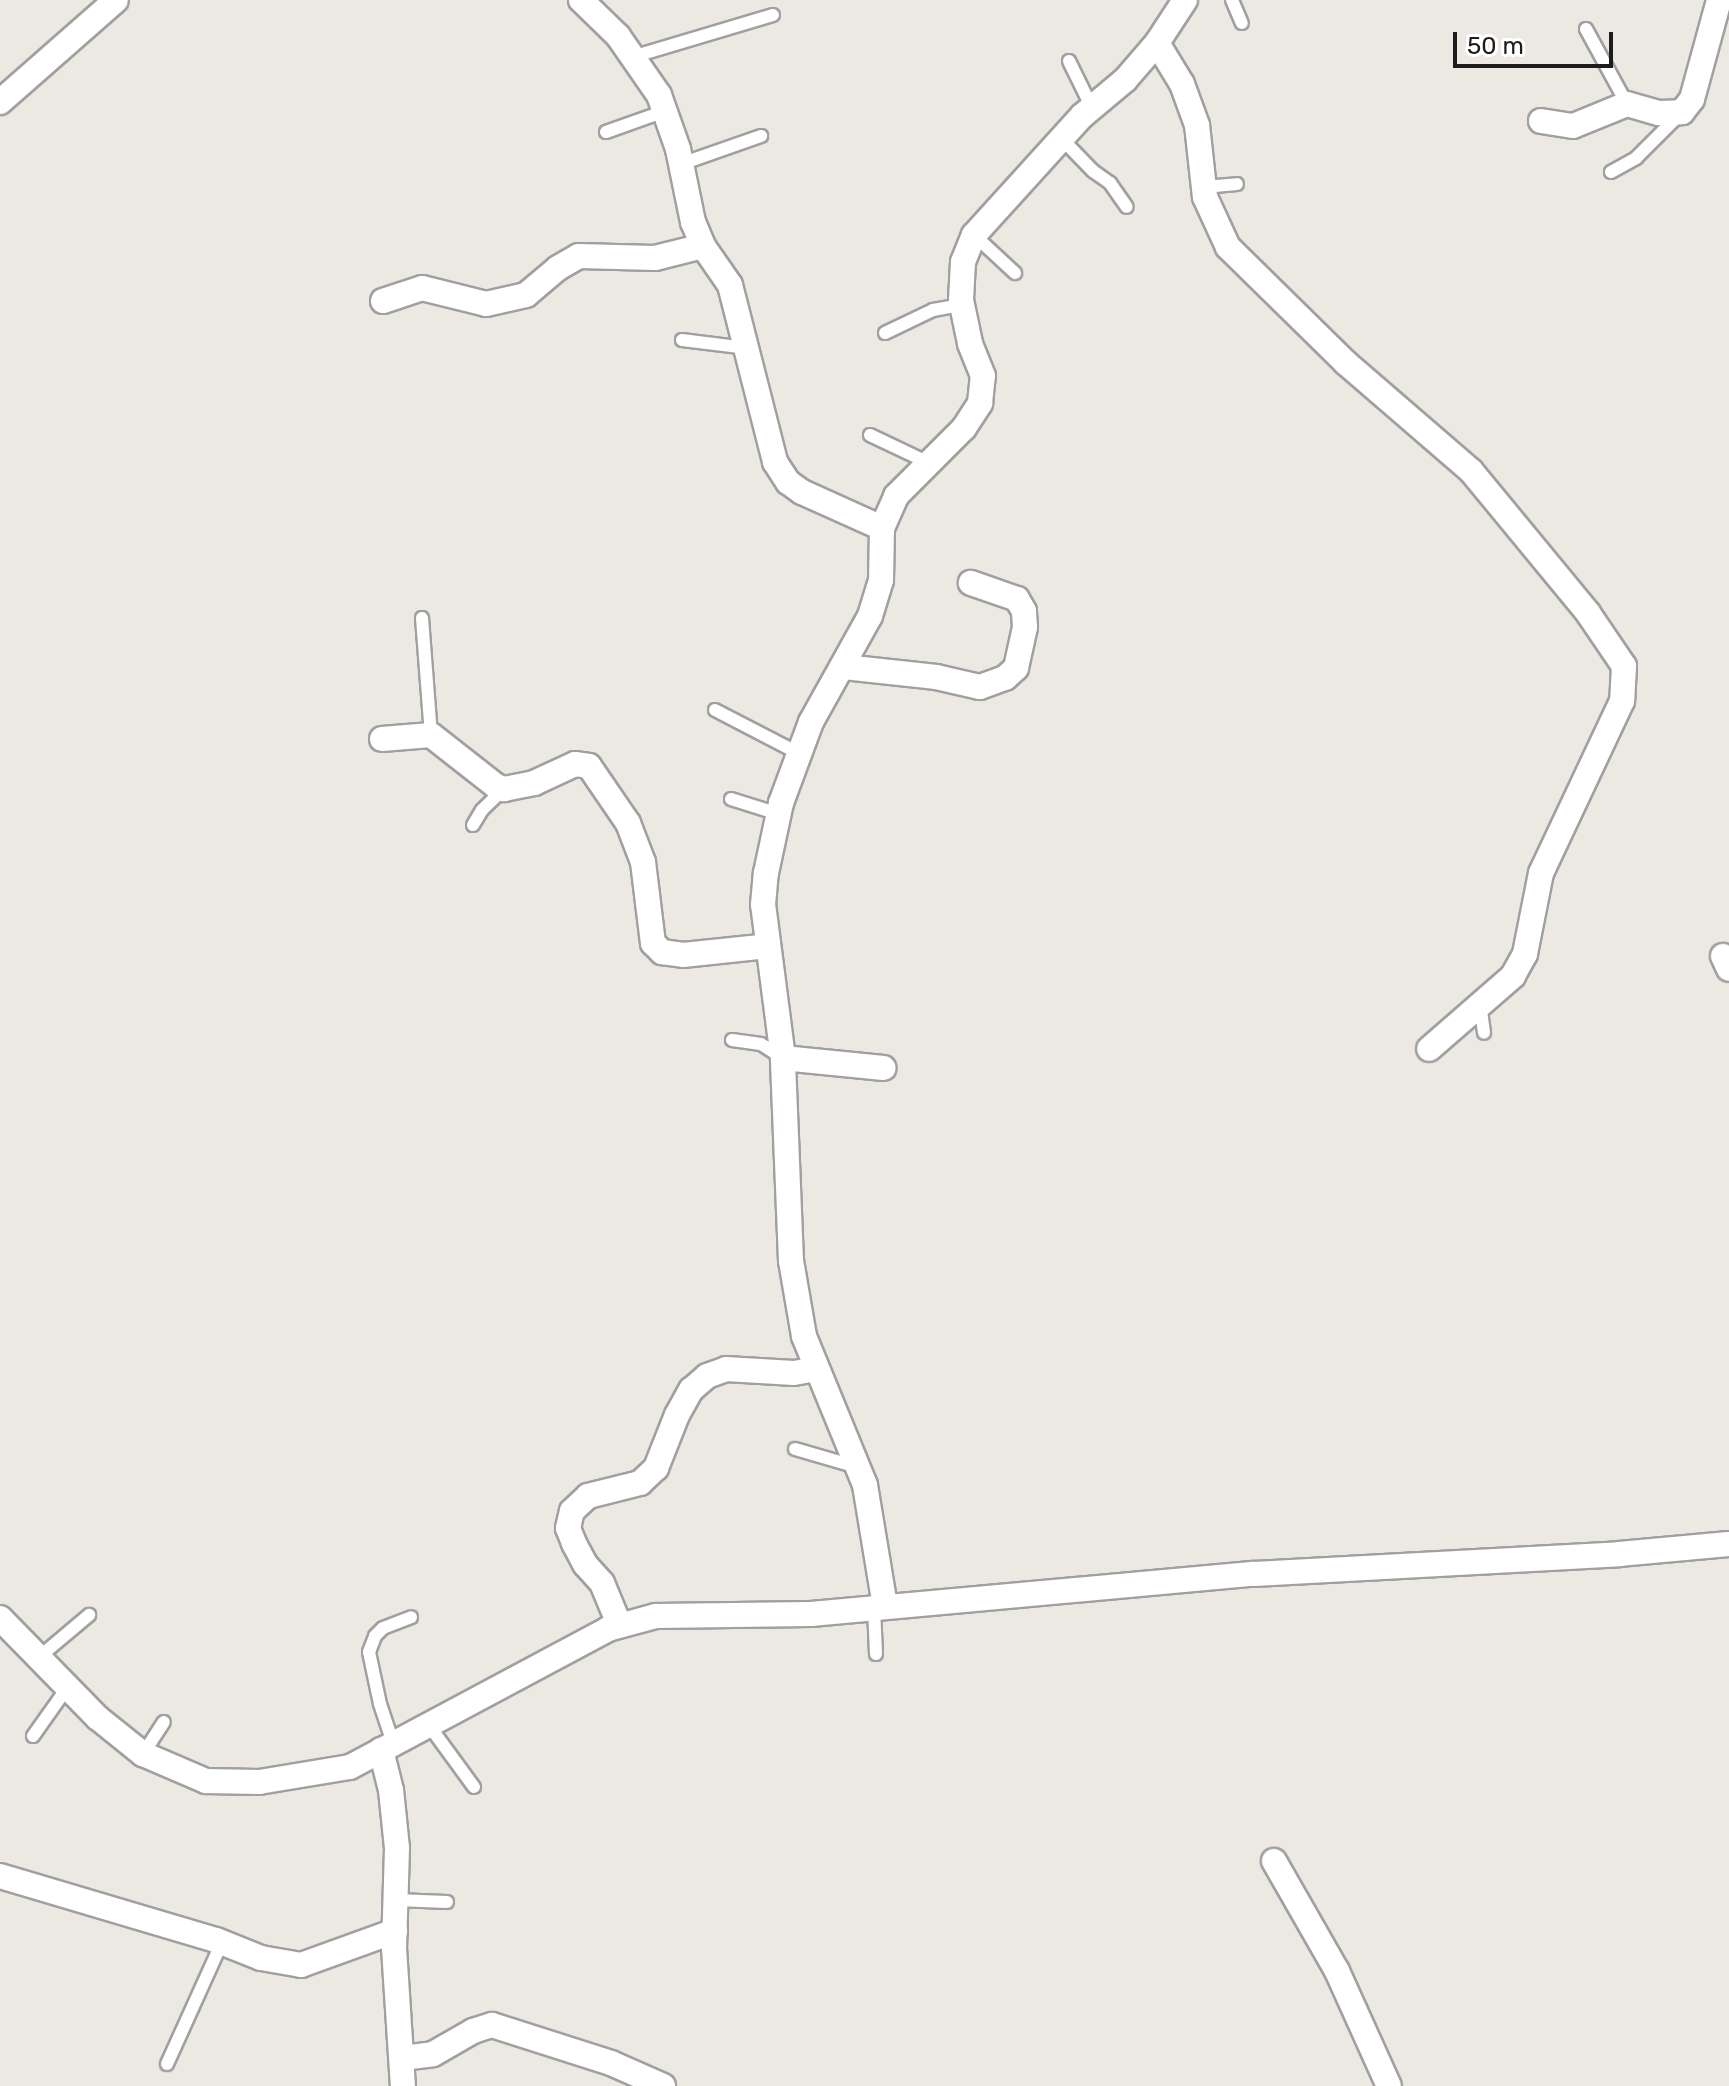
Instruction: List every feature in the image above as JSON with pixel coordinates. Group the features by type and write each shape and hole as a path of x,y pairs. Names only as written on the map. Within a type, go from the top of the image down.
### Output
{"street":[{"path":"0,102 116,0"},
{"path":"581,0 608,9 632,57 659,95 681,164 693,222 703,246 730,285 775,462 788,482 802,492 882,528"},
{"path":"880,1607 865,1485 804,1336 791,1261 784,1157 783,1058 763,905 779,814 811,722 870,616 881,580 882,528 896,496 964,428 980,403 983,376 970,343 962,305 963,262 974,235 1061,138 1125,80 1157,43 1185,0"},
{"path":"1541,121 1573,126 1627,104 1659,113 1682,112 1692,99 1719,0"},
{"path":"1157,43 1182,84 1197,125 1204,187 1214,221 1228,247 1346,363 1471,471 1588,613 1624,666 1622,701 1541,873 1525,954 1513,976 1429,1049"},
{"path":"383,301 422,288 486,304 526,295 558,268 579,256 655,258 703,246"},
{"path":"844,667 936,677 980,687 1005,678 1016,668 1025,627 1024,611 1014,597 971,583"},
{"path":"382,739 431,735 504,789 534,783 575,764 589,766 628,823 643,862 653,943 662,952 683,955 768,946"},
{"path":"783,1058 884,1068"},
{"path":"614,1627 602,1583 585,1564 568,1528 572,1511 588,1496 640,1483 656,1468 691,1390 707,1376 726,1369 794,1373 817,1369"},
{"path":"0,1618 67,1688 143,1754 206,1781 259,1782 350,1767 614,1627 656,1616 811,1614 1254,1574 1619,1554 1729,1544"},
{"path":"387,1746 397,1848 395,1931 403,2086"},
{"path":"1274,1861 1337,1971 1389,2086"},
{"path":"0,1876 222,1942 261,1958 301,1965 395,1931"},
{"path":"402,2058 433,2054 473,2031 492,2025 611,2063 663,2086"}],"lane":[{"path":"1232,0 1242,23"},
{"path":"632,57 773,15"},
{"path":"1586,29 1627,104"},
{"path":"1069,61 1092,108"},
{"path":"606,132 665,111"},
{"path":"1611,172 1658,139 1682,112"},
{"path":"681,164 761,136"},
{"path":"1061,138 1093,171 1110,183 1127,207"},
{"path":"1204,187 1237,184"},
{"path":"974,235 1015,273"},
{"path":"885,333 933,310 962,305"},
{"path":"682,340 746,348"},
{"path":"870,435 929,463"},
{"path":"422,618 431,735"},
{"path":"715,710 800,754"},
{"path":"473,825 482,810 504,789"},
{"path":"731,799 779,814"},
{"path":"1480,1004 1484,1033"},
{"path":"732,1040 761,1044 783,1058"},
{"path":"795,1449 857,1467"},
{"path":"876,1654 880,1607"},
{"path":"38,1658 89,1615"},
{"path":"387,1746 369,1652 375,1636 383,1628 411,1617"},
{"path":"33,1736 67,1688"},
{"path":"143,1754 164,1722"},
{"path":"428,1724 474,1787"},
{"path":"396,1900 447,1902"},
{"path":"167,2064 222,1942"}]}
